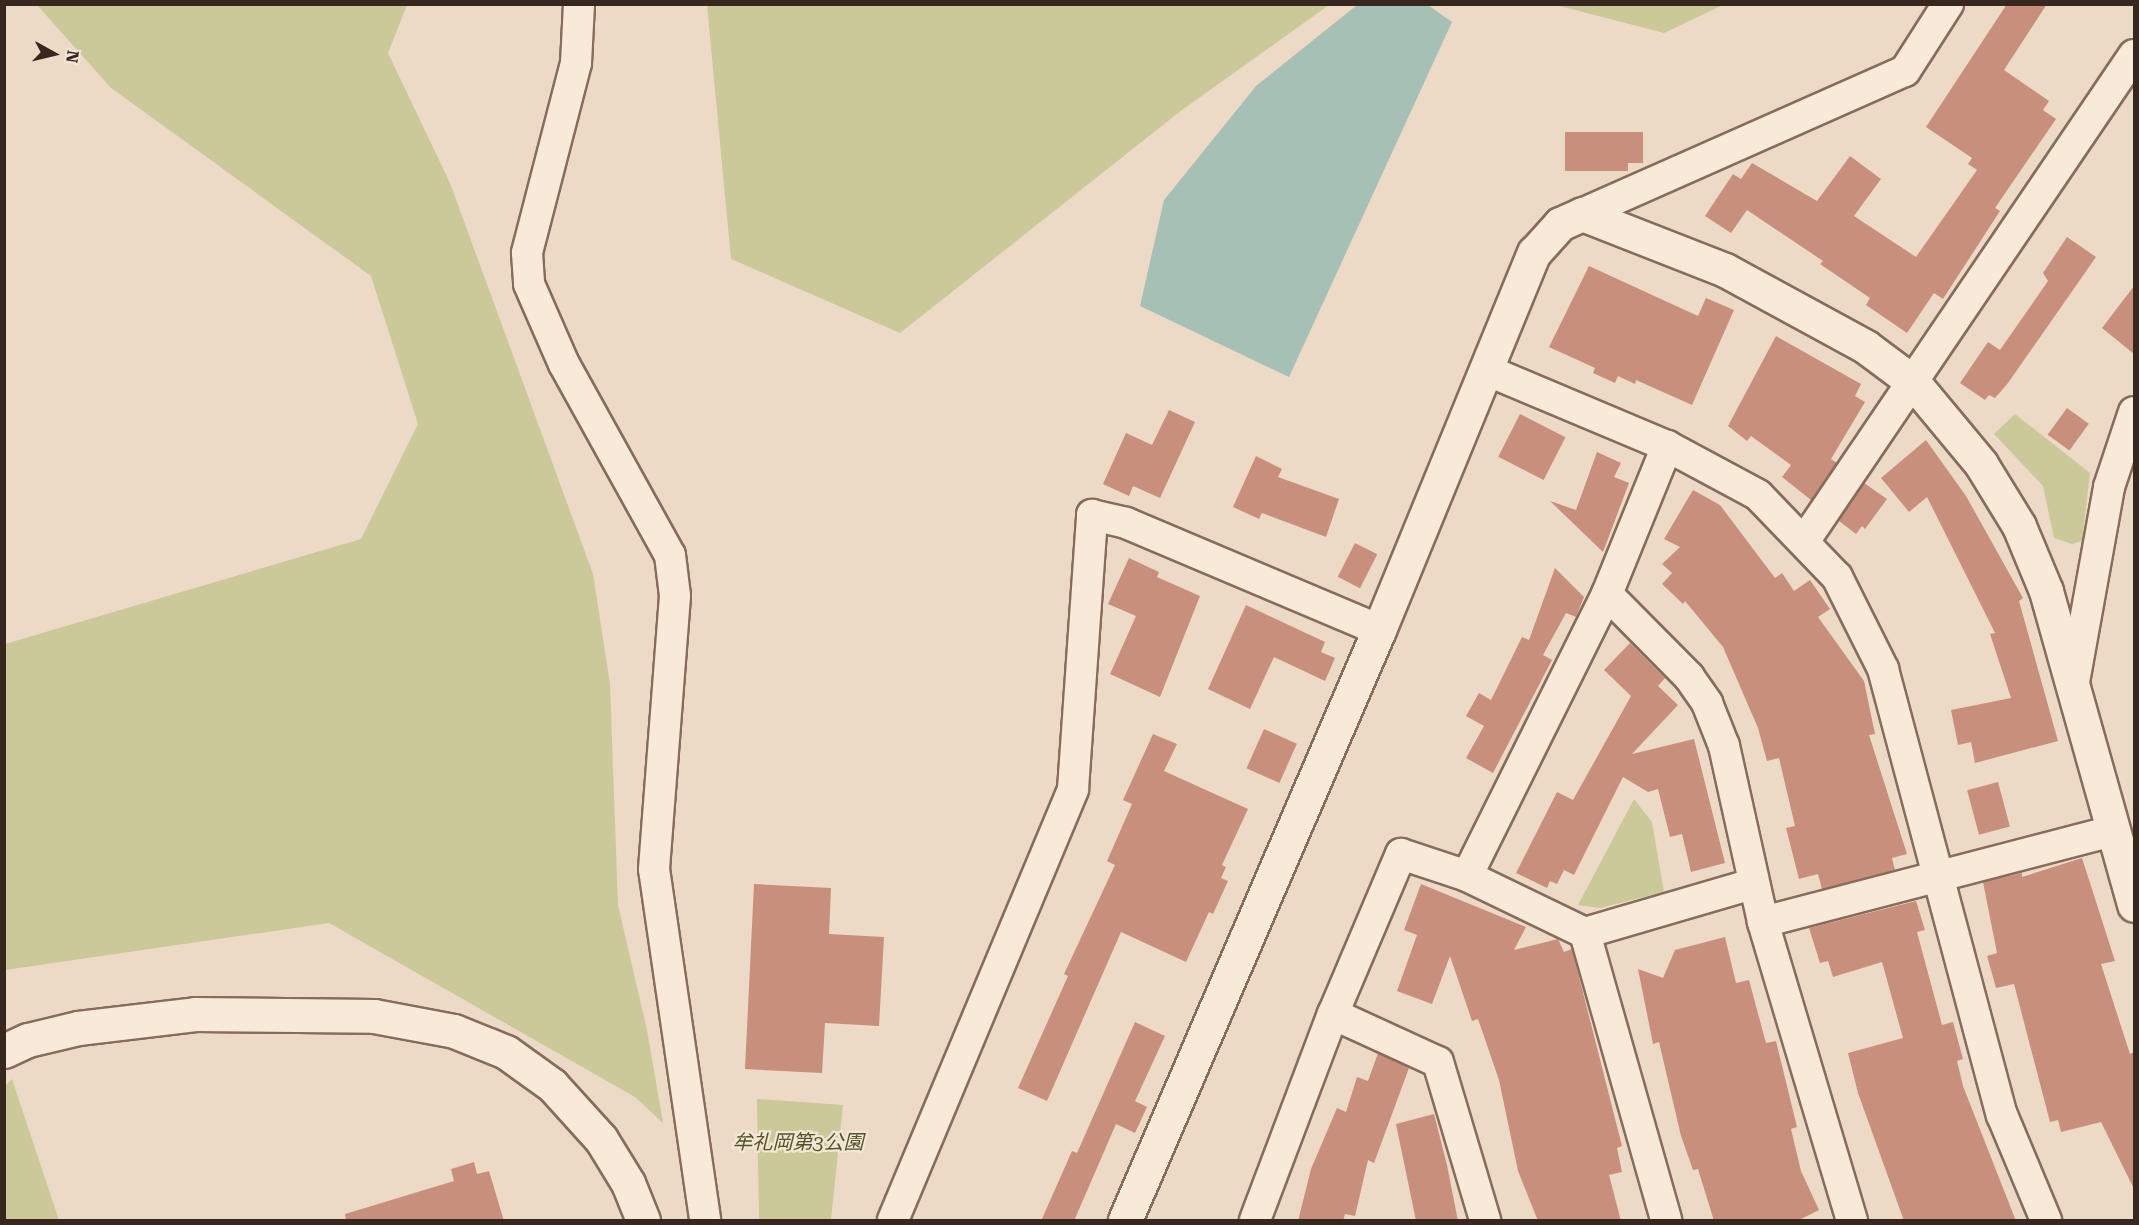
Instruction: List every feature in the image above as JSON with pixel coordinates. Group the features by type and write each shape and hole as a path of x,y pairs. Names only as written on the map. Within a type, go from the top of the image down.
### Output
{"street":[{"path":"579,4 576,63 527,253 529,284 564,364 670,555 675,596 654,869 705,1221"},
{"path":"1125,1221 1379,630 1534,253 1560,224 1905,71 1948,4"},
{"path":"1805,540 2134,55"},
{"path":"1582,214 1725,270 1866,347 1913,382 1981,464 2019,526 2046,591 2074,682 2112,831 2134,905"},
{"path":"1486,370 1667,446 1758,495 1805,540 1837,577 1883,669 2002,1115 2046,1221"},
{"path":"2074,682 2109,487 2134,412"},
{"path":"1467,876 1607,594 1667,446"},
{"path":"893,1221 1073,789 1092,515 1126,523 1379,630"},
{"path":"1607,594 1689,677 1707,703 1724,746 1753,885 1852,1221"},
{"path":"1763,922 2112,831"},
{"path":"1255,1221 1333,1014 1401,854 1467,876 1585,933 1753,885"},
{"path":"1585,933 1666,1221"},
{"path":"4,1052 28,1040 78,1028 195,1014 374,1016 454,1031 506,1052 552,1085 601,1139 628,1183 643,1221"},
{"path":"1333,1014 1438,1062 1485,1221"}],"green space":[{"path":"707,4 1329,5 1182,110 900,333 731,259"},
{"path":"1723,4 1664,33 1556,5"},
{"path":"37,5 407,5 388,53 450,183 593,574 610,684 618,905 647,1030 663,1123 635,1097 329,923 5,970 5,644 361,539 418,424 371,276 111,88"},
{"path":"2015,414 2090,473 2082,541 2072,544 2054,538 2043,486 1994,434"},
{"path":"1634,799 1652,822 1664,892 1600,908 1578,905"},
{"path":"12,1079 59,1220 5,1220 5,1086"},
{"name":"牟礼岡第3公園","path":"757,1099 843,1105 831,1220 759,1220"}],"shaded area":[{"path":"1357,5 1428,5 1452,22 1289,377 1140,306 1164,200 1256,86"}],"building":[{"path":"2007,4 2047,4 2004,70 2049,101 2043,110 2056,119 1995,208 2000,211 1943,299 1934,293 1907,333 1866,305 1870,298 1820,264 1823,261 1747,210 1731,233 1705,216 1733,174 1741,179 1752,163 1817,201 1850,156 1881,179 1854,216 1916,257 1977,170 1968,164 1972,158 1926,127"},
{"path":"1565,132 1643,132 1643,163 1628,163 1628,171 1565,171"},
{"path":"2067,237 2096,257 2008,383 1995,398 1989,395 1985,400 1960,383 1988,342 2000,350 2048,281 2043,273"},
{"path":"1589,266 1698,316 1706,298 1734,310 1692,405 1636,380 1635,384 1618,376 1615,383 1593,373 1595,368 1549,347"},
{"path":"2134,286 2134,354 2102,328"},
{"path":"1776,336 1861,384 1855,396 1865,402 1831,459 1837,463 1811,500 1782,477 1791,465 1751,436 1747,441 1728,426"},
{"path":"2067,408 2089,424 2069,451 2048,435"},
{"path":"1169,410 1195,422 1160,498 1133,486 1129,496 1103,484 1126,433 1152,445"},
{"path":"1520,414 1565,437 1544,480 1498,457"},
{"path":"1926,440 1966,496 2023,598 2019,601 2058,741 1975,763 1971,742 1958,745 1951,710 2011,698 1990,634 1995,633 1927,497 1909,512 1881,478"},
{"path":"1597,452 1621,463 1614,477 1629,483 1603,552 1550,501 1576,510"},
{"path":"1256,456 1282,469 1278,477 1339,499 1326,537 1262,513 1259,519 1233,507"},
{"path":"1864,483 1887,499 1865,529 1862,526 1856,534 1839,521"},
{"path":"1693,490 1720,505 1775,578 1782,573 1794,591 1810,580 1830,609 1818,617 1864,681 1875,734 1869,735 1907,854 1892,858 1895,870 1822,889 1818,874 1799,879 1786,828 1795,826 1779,758 1767,761 1758,728 1723,647 1685,601 1683,604 1662,584 1672,573 1662,564 1680,547 1664,539"},
{"path":"1355,543 1377,554 1360,588 1338,577"},
{"path":"1129,558 1159,572 1157,577 1200,596 1160,697 1110,674 1136,616 1108,604"},
{"path":"1555,568 1584,597 1576,617 1566,613 1543,655 1552,660 1493,773 1466,758 1484,726 1466,716 1479,693 1491,700 1522,637 1529,640"},
{"path":"1246,605 1325,642 1321,652 1335,658 1325,681 1274,657 1250,709 1208,689"},
{"path":"1630,643 1665,678 1658,686 1678,705 1632,754 1694,739 1725,863 1691,872 1682,834 1670,837 1658,789 1648,792 1623,777 1574,875 1564,870 1557,884 1550,881 1547,888 1516,873 1557,792 1573,800 1631,696 1604,670"},
{"path":"1264,729 1297,744 1279,783 1247,768"},
{"path":"1153,734 1177,744 1164,771 1248,809 1222,865 1226,867 1221,878 1228,881 1213,914 1209,912 1186,962 1121,932 1047,1101 1018,1088 1068,976 1064,974 1115,865 1107,861 1132,804 1123,800"},
{"path":"1998,782 2010,826 1979,835 1967,790"},
{"path":"2082,858 2115,961 2101,964 2130,1054 2134,1052 2134,1189 2101,1122 2061,1132 2058,1120 2050,1122 2014,984 1996,988 1987,956 1997,953 1983,882 2022,873 2022,877"},
{"path":"754,884 831,888 829,934 884,937 879,1026 825,1023 822,1073 745,1069"},
{"path":"1421,884 1526,927 1514,950 1558,939 1564,952 1572,949 1622,1146 1617,1148 1622,1172 1609,1175 1621,1221 1538,1221 1518,1171 1499,1080 1478,1019 1472,1021 1450,956 1432,1004 1397,991 1417,935 1404,930"},
{"path":"1916,901 1925,930 1917,932 1942,1025 1953,1022 1963,1059 1957,1061 1963,1086 2016,1221 1904,1221 1858,1093 1848,1053 1903,1038 1882,962 1833,977 1828,961 1820,963 1809,928"},
{"path":"1725,937 1736,983 1749,980 1766,1043 1776,1041 1797,1127 1791,1129 1801,1171 1819,1210 1797,1221 1714,1221 1698,1169 1693,1170 1681,1136 1659,1042 1653,1044 1638,969 1663,978 1675,950"},
{"path":"1135,1022 1165,1036 1135,1101 1147,1107 1135,1133 1116,1124 1074,1221 1041,1221 1072,1151 1077,1153"},
{"path":"1378,1053 1409,1068 1374,1163 1368,1160 1355,1216 1345,1214 1343,1221 1298,1221 1311,1169 1337,1108 1346,1112 1357,1077 1368,1081"},
{"path":"1434,1114 1458,1221 1416,1221 1396,1124"},
{"path":"474,1162 477,1174 489,1171 504,1221 346,1221 345,1214 454,1181 451,1169"}]}
